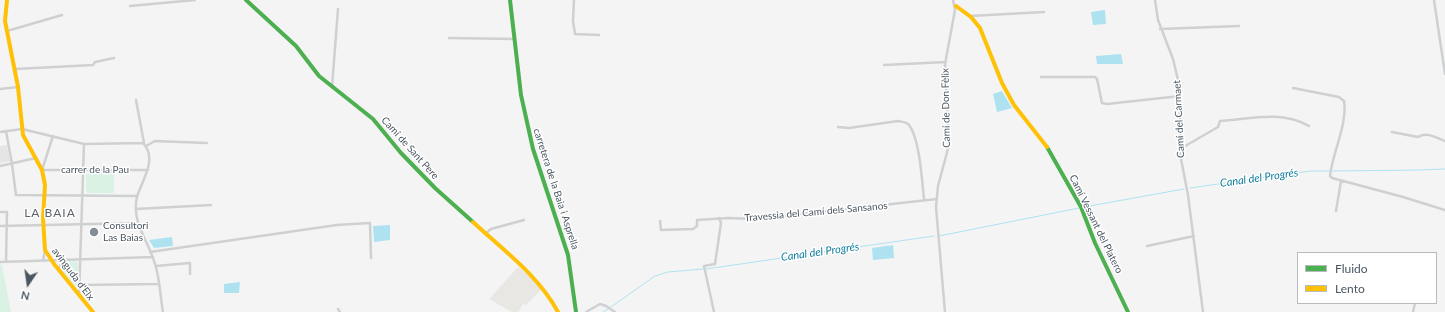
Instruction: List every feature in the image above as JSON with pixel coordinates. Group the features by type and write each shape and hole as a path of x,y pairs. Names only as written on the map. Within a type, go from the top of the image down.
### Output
{"street":[{"name":"avinguda d'Elx","path":"7,0 2,17 15,69 23,135 42,170 45,185 45,250 58,270 89,310 93,312"},
{"path":"130,6 195,0"},
{"name":"Camí de Sant Pere","path":"246,0 296,46 319,76 373,119 401,153 435,188 541,285 558,312"},
{"name":"carretera de la Baia i Asprella","path":"510,0 521,95 530,138 568,254 576,312"},
{"path":"574,0 573,21 575,34 598,35"},
{"path":"953,0 956,6"},
{"name":"Camí del Carmaet","path":"1154,0 1160,29 1175,66 1180,96 1180,149 1204,312"},
{"path":"1434,0 1445,74"},
{"name":"Camí Vessant del Platero","path":"956,6 969,16 980,28 1002,83 1014,105 1045,143 1068,182 1081,207 1095,244 1128,312"},
{"name":"Camí de Don Fèlix","path":"945,312 937,199 938,186 949,145 945,86 946,62 956,6"},
{"path":"332,87 338,9"},
{"path":"969,16 1044,12"},
{"path":"6,32 62,15"},
{"path":"1160,29 1239,26"},
{"path":"449,38 515,39"},
{"path":"15,69 93,65 95,62 114,58"},
{"path":"884,65 946,62"},
{"path":"1041,77 1095,77 1097,79 1102,103 1107,104 1180,96"},
{"path":"0,89 18,87"},
{"path":"1293,88 1339,97 1344,101 1340,138 1330,176 1341,181 1403,197 1445,210"},
{"path":"136,100 143,143 146,146 148,154 148,170 138,196 136,209 137,223 156,266 162,311"},
{"path":"1180,149 1218,126 1220,121 1273,116 1299,120 1309,126"},
{"path":"838,127 849,128 898,121 905,122 909,125 918,155 924,199"},
{"path":"0,132 22,129 84,144 143,143"},
{"path":"6,131 16,195 138,196"},
{"path":"1392,132 1418,137 1422,134 1428,134 1445,141"},
{"path":"42,170 53,136"},
{"path":"146,146 155,141 207,143"},
{"path":"79,296 84,144"},
{"path":"0,166 36,158"},
{"name":"carrer de la Pau","path":"42,170 148,170"},
{"path":"1336,211 1341,181"},
{"name":"Travessia del Camí dels Sansanos","path":"660,221 661,230 693,229 696,226 697,220 719,218 756,219 898,204 924,199 937,199"},
{"path":"136,209 211,205"},
{"path":"0,212 7,212 6,262"},
{"path":"714,312 704,266 715,264 721,223 719,218"},
{"path":"484,234 491,229 524,220"},
{"path":"0,226 137,223"},
{"path":"150,252 337,225 370,223 370,258"},
{"path":"1147,246 1194,236"},
{"path":"43,260 45,250"},
{"path":"0,262 153,257"},
{"path":"58,270 59,266 64,260"},
{"path":"156,266 190,263 190,274"},
{"path":"80,286 158,284"},
{"path":"586,312 600,304 615,312"}],"shaded area":[{"path":"7,145 10,161 0,163 0,146"},
{"path":"518,267 531,278 541,290 526,305 523,304 518,312 512,312 489,299"}],"green space":[{"path":"114,172 114,193 89,193 86,191 86,175 89,173"},
{"path":"76,261 78,263 77,288 59,268 63,262"},
{"path":"0,265 2,265 11,312 0,312"}],"water":[{"path":"1105,10 1106,24 1093,25 1091,12"},
{"path":"1121,54 1123,64 1097,64 1096,56"},
{"path":"1002,91 1012,108 997,112 993,94"},
{"path":"390,225 390,240 374,242 373,226"},
{"path":"172,237 173,246 154,248 149,240"},
{"path":"893,245 894,258 873,260 872,248"},
{"path":"240,282 239,293 224,293 224,284"}],"waterway":[{"name":"Canal del Progrés","path":"1333,171 1445,169"},
{"name":"Canal del Progrés","path":"1190,188 1310,171 1329,171"},
{"name":"Canal del Progrés","path":"1084,207 1184,189"},
{"name":"Canal del Progrés","path":"939,236 1079,208"},
{"name":"Canal del Progrés","path":"706,269 934,236"},
{"name":"Canal del Progrés","path":"611,307 655,276 668,272 703,269"},
{"name":"Canal del Progrés","path":"603,312 608,309"}],"traffic: fast":[{"path":"246,0 296,46 319,76 373,119 401,153 435,188 473,222"},
{"path":"510,0 521,95 533,149 568,255 576,312"},
{"path":"1047,147 1081,207 1095,243 1128,312"}],"traffic: slow":[{"path":"7,0 5,21 18,87 23,135 42,170 45,185 43,218 45,250 54,264 93,312"},
{"path":"956,6 971,17 980,28 1002,83 1014,105 1047,147"},
{"path":"473,222 530,275 550,299 558,312"}],"place":[{"name":"Consultori Las Baias","path":"94,232"}],"district":[{"name":"LA BAIA","path":"50,213"}]}
